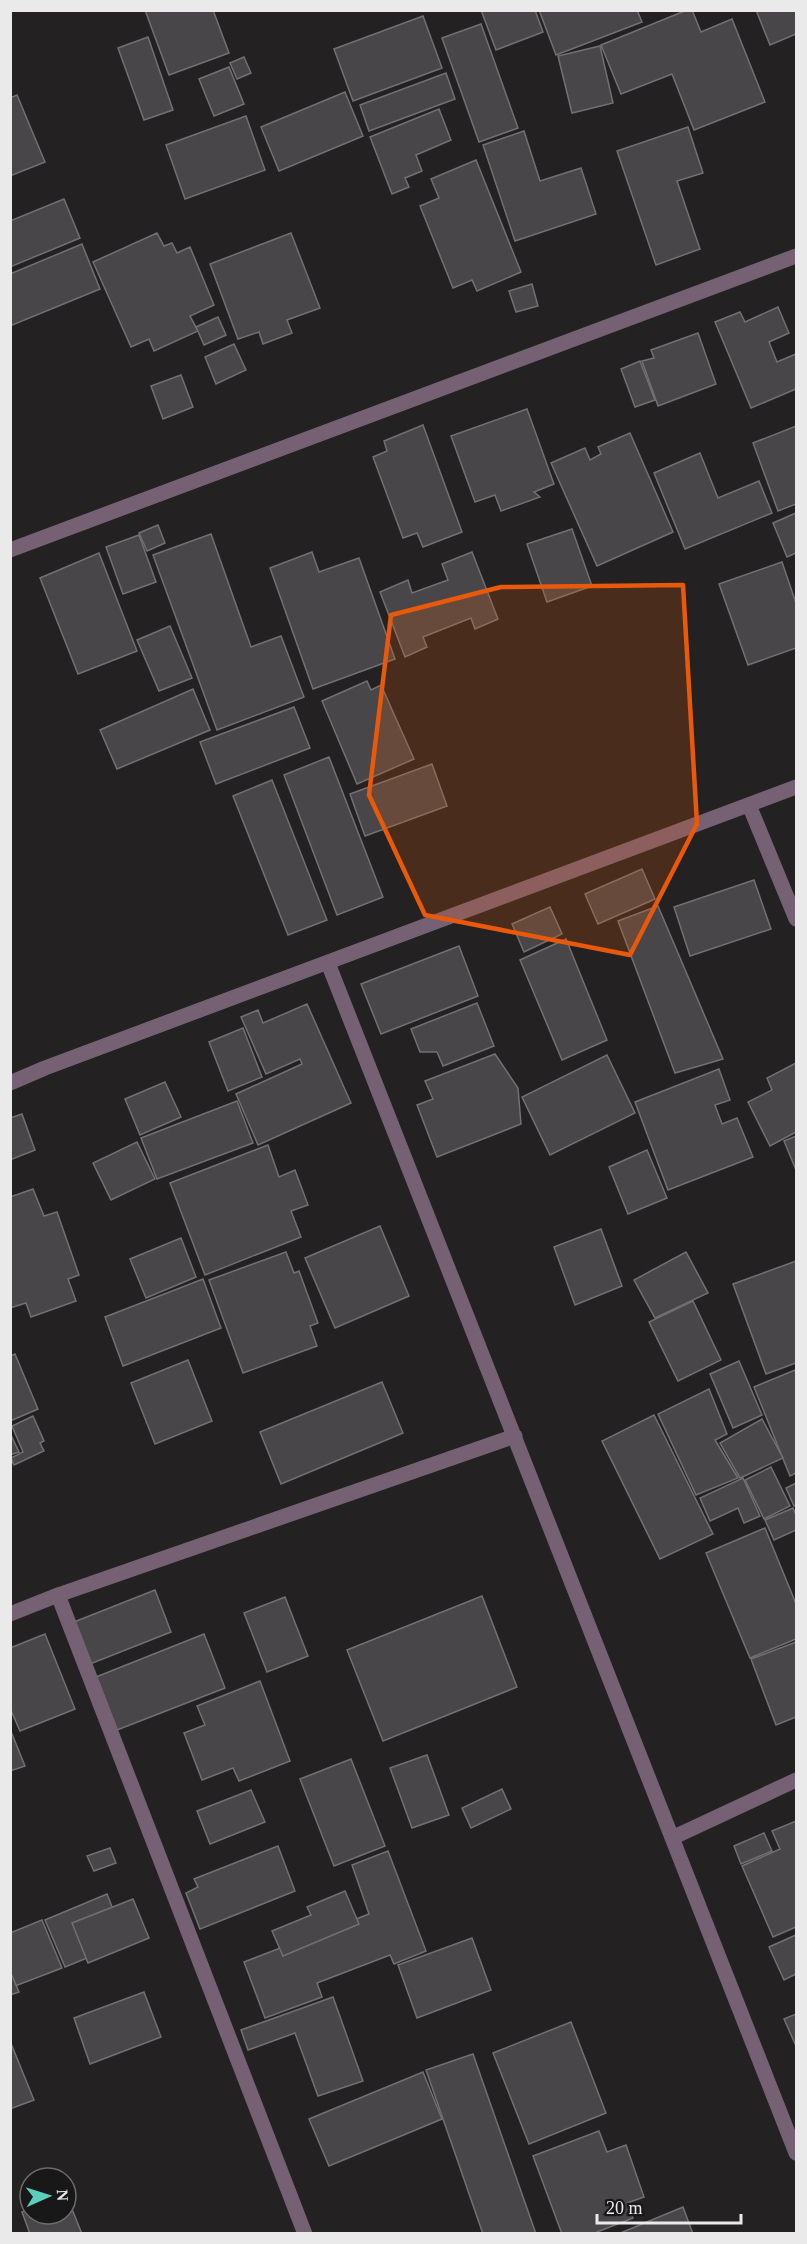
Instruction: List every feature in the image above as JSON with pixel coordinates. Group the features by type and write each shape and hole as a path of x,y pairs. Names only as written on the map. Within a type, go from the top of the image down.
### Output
{"street":[{"path":"10,550 796,256"},
{"path":"10,1083 796,787"},
{"path":"748,805 796,919"},
{"path":"328,963 674,1837 796,2153"},
{"path":"10,1614 58,1595 515,1436"},
{"path":"58,1595 305,2234"},
{"path":"674,1837 796,1780"}],"highlighted area":[{"path":"683,585 697,824 630,955 425,915 369,795 391,615 501,587"}],"building":[{"path":"145,10 213,10 229,53 169,75"},
{"path":"481,10 535,10 543,32 496,50"},
{"path":"539,10 637,10 642,22 556,55"},
{"path":"692,10 701,32 732,19 765,102 694,130 672,74 621,94 601,45"},
{"path":"756,10 796,10 796,34 770,45"},
{"path":"423,16 442,68 353,101 334,49"},
{"path":"481,24 518,128 479,142 442,38"},
{"path":"148,37 173,110 144,120 118,48"},
{"path":"600,46 613,103 572,113 558,56"},
{"path":"244,57 251,73 237,79 230,63"},
{"path":"229,67 244,104 214,116 199,79"},
{"path":"446,73 455,99 369,131 360,105"},
{"path":"345,92 363,136 279,171 261,127"},
{"path":"17,95 45,162 10,176 10,98"},
{"path":"439,109 451,140 416,155 422,171 405,178 409,187 392,194 370,137"},
{"path":"246,116 265,170 185,199 166,145"},
{"path":"688,127 703,173 677,181 700,249 656,265 617,151"},
{"path":"524,131 540,181 581,168 596,214 515,241 483,145"},
{"path":"476,160 521,272 477,291 472,280 453,288 420,206 439,198 431,179"},
{"path":"64,199 80,238 10,267 10,221"},
{"path":"157,233 164,246 172,243 177,253 190,247 214,305 190,316 198,331 154,351 149,339 131,347 93,262"},
{"path":"291,233 320,308 287,320 292,333 263,344 259,332 238,339 210,264"},
{"path":"82,244 100,289 10,326 10,274"},
{"path":"532,284 538,306 516,312 509,291"},
{"path":"778,307 789,333 769,342 777,362 796,354 796,389 751,408 715,322 740,312 745,322"},
{"path":"218,317 226,335 204,345 196,327"},
{"path":"698,333 716,384 658,406 642,361 654,358 651,350"},
{"path":"234,344 246,370 216,384 205,357"},
{"path":"640,361 655,400 635,407 621,369"},
{"path":"181,375 193,407 163,419 151,386"},
{"path":"527,409 554,484 534,492 540,497 501,511 495,495 475,502 451,436"},
{"path":"423,425 462,532 423,547 417,533 403,538 373,457 387,451 384,441"},
{"path":"796,426 796,504 778,511 753,443"},
{"path":"630,433 673,532 597,566 551,463 585,448 590,460 601,454 598,447"},
{"path":"700,453 718,498 759,481 772,513 685,549 654,473"},
{"path":"796,513 796,553 787,557 773,523"},
{"path":"158,525 165,543 147,551 139,533"},
{"path":"572,529 592,586 547,602 527,544"},
{"path":"211,534 251,647 281,636 304,697 217,730 153,555"},
{"path":"139,535 156,582 123,594 106,547"},
{"path":"312,552 319,572 359,558 395,659 313,689 270,568"},
{"path":"472,552 498,619 475,629 471,618 423,637 427,647 405,657 380,592 408,580 412,593 448,580 442,564"},
{"path":"99,553 137,651 78,674 40,578"},
{"path":"782,562 796,603 796,648 748,665 719,584"},
{"path":"170,626 192,678 159,691 137,640"},
{"path":"367,681 371,690 381,685 414,759 357,784 322,701"},
{"path":"193,689 210,730 117,769 100,730"},
{"path":"294,707 310,748 216,784 200,742"},
{"path":"329,757 383,897 337,915 284,775"},
{"path":"432,764 447,806 365,836 350,794"},
{"path":"272,780 327,920 288,935 233,796"},
{"path":"642,869 655,899 598,924 585,894"},
{"path":"754,880 771,929 690,956 674,907"},
{"path":"658,906 723,1059 675,1073 618,921"},
{"path":"550,907 562,934 524,952 512,924"},
{"path":"566,939 607,1040 562,1060 520,960"},
{"path":"459,946 478,996 381,1034 361,984"},
{"path":"477,1003 494,1046 443,1066 437,1052 420,1052 411,1029"},
{"path":"307,1004 351,1103 258,1145 236,1094 302,1064 300,1059 266,1074 241,1017 258,1010 263,1023"},
{"path":"243,1028 262,1077 228,1091 209,1042"},
{"path":"495,1054 518,1088 521,1124 437,1157 417,1105 433,1099 425,1081"},
{"path":"607,1055 635,1113 550,1155 522,1097"},
{"path":"796,1063 796,1132 770,1146 748,1102 772,1090 767,1078"},
{"path":"719,1069 730,1100 715,1105 722,1124 737,1118 753,1157 668,1190 635,1102"},
{"path":"165,1082 181,1117 140,1135 125,1099"},
{"path":"237,1101 253,1143 157,1179 141,1138"},
{"path":"22,1114 35,1150 10,1160 10,1118"},
{"path":"796,1136 796,1170 784,1141"},
{"path":"137,1142 155,1179 111,1200 93,1163"},
{"path":"268,1145 279,1177 295,1170 308,1205 291,1211 301,1237 205,1275 170,1183"},
{"path":"647,1150 667,1198 628,1214 609,1167"},
{"path":"33,1189 44,1216 57,1212 79,1275 68,1279 76,1301 31,1317 26,1303 10,1308 10,1197"},
{"path":"380,1226 409,1296 335,1328 305,1258"},
{"path":"601,1229 622,1286 575,1305 554,1247"},
{"path":"181,1238 196,1277 146,1298 130,1259"},
{"path":"286,1252 294,1273 299,1271 318,1323 310,1326 317,1346 243,1373 209,1280"},
{"path":"686,1252 708,1293 655,1318 634,1280"},
{"path":"796,1261 796,1363 766,1374 733,1284"},
{"path":"203,1279 221,1328 123,1366 105,1317"},
{"path":"693,1301 721,1360 678,1381 649,1322"},
{"path":"15,1354 38,1409 10,1421 10,1356"},
{"path":"188,1360 212,1421 155,1444 131,1383"},
{"path":"739,1361 762,1415 733,1428 710,1374"},
{"path":"795,1370 796,1473 790,1476 754,1387"},
{"path":"382,1382 403,1433 281,1484 260,1432"},
{"path":"709,1389 727,1434 715,1440 738,1478 696,1495 658,1414"},
{"path":"654,1415 713,1534 660,1559 602,1441"},
{"path":"33,1416 44,1441 40,1443 44,1451 14,1465 11,1458 23,1452 12,1426"},
{"path":"762,1419 783,1458 740,1478 720,1443"},
{"path":"10,1433 19,1452 10,1455"},
{"path":"771,1467 790,1506 764,1519 745,1480"},
{"path":"743,1478 760,1516 744,1523 738,1508 710,1521 700,1498"},
{"path":"796,1483 796,1505 794,1506 786,1488"},
{"path":"793,1508 796,1515 796,1530 774,1540 765,1520"},
{"path":"765,1528 796,1604 796,1639 750,1658 706,1553"},
{"path":"155,1590 171,1632 90,1664 74,1622"},
{"path":"482,1596 517,1687 383,1741 347,1650"},
{"path":"285,1597 308,1656 267,1672 244,1613"},
{"path":"45,1634 75,1709 20,1731 10,1708 10,1648"},
{"path":"204,1634 225,1688 117,1730 96,1677"},
{"path":"796,1642 796,1717 776,1725 751,1659"},
{"path":"260,1681 290,1761 239,1781 233,1768 202,1780 184,1733 205,1725 197,1706"},
{"path":"10,1729 25,1766 10,1771"},
{"path":"427,1755 449,1815 412,1828 390,1768"},
{"path":"351,1759 385,1846 334,1866 300,1779"},
{"path":"502,1789 511,1809 471,1828 462,1808"},
{"path":"251,1790 265,1822 210,1844 197,1811"},
{"path":"796,1821 796,1927 773,1937 742,1866 780,1849 772,1831"},
{"path":"764,1833 772,1851 741,1864 734,1846"},
{"path":"278,1846 295,1891 200,1929 186,1893 198,1887 194,1879"},
{"path":"110,1848 116,1863 94,1871 87,1856"},
{"path":"388,1851 426,1951 394,1964 390,1955 317,1983 322,1997 265,2018 244,1962 369,1914 352,1865"},
{"path":"345,1891 359,1924 283,1956 272,1931 311,1915 307,1907"},
{"path":"107,1894 126,1942 65,1967 45,1920"},
{"path":"133,1899 149,1938 88,1963 72,1923"},
{"path":"42,1920 62,1968 10,1988 10,1933"},
{"path":"796,1935 796,1974 784,1980 769,1947"},
{"path":"472,1938 491,1990 417,2018 398,1965"},
{"path":"10,1971 19,1992 10,1995"},
{"path":"144,1992 161,2037 90,2064 74,2018"},
{"path":"333,1997 363,2081 318,2096 295,2033 248,2050 241,2030"},
{"path":"796,2014 796,2046 784,2019"},
{"path":"571,2022 606,2113 529,2144 493,2053"},
{"path":"10,2041 34,2100 10,2109"},
{"path":"473,2054 536,2234 483,2234 426,2070"},
{"path":"423,2072 442,2119 329,2166 309,2119"},
{"path":"599,2131 607,2152 626,2145 644,2197 627,2203 633,2218 592,2234 562,2234 533,2156"},
{"path":"683,2207 693,2234 618,2234"},
{"path":"78,2224 82,2234 30,2234 27,2226 78,2226"}]}
